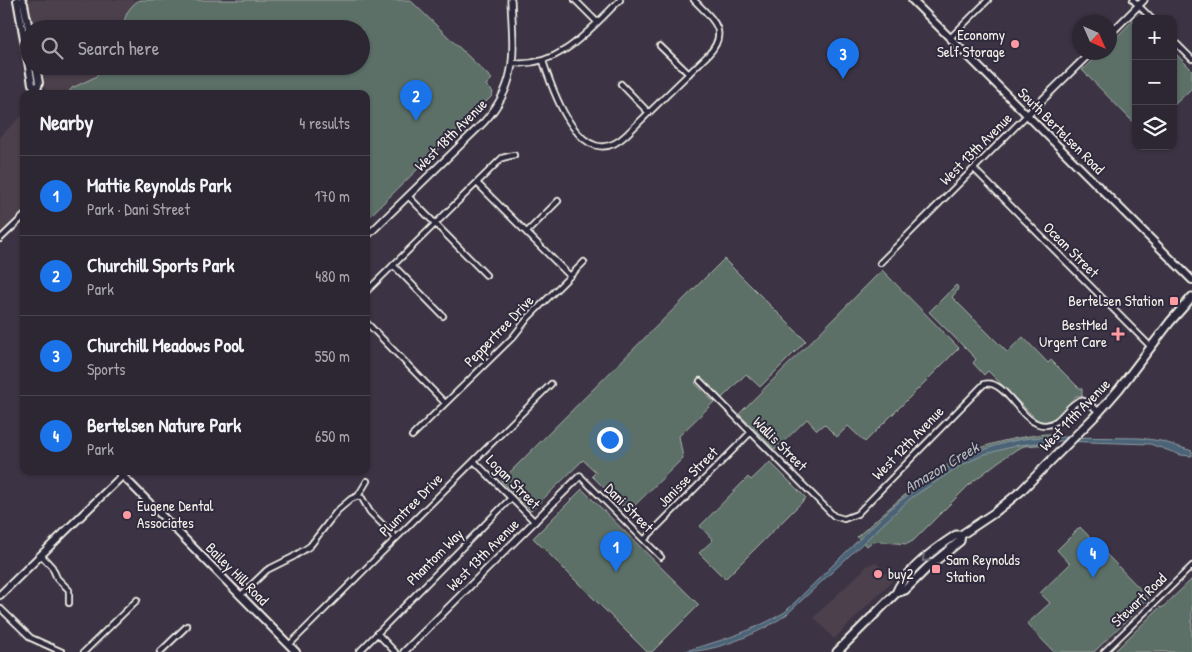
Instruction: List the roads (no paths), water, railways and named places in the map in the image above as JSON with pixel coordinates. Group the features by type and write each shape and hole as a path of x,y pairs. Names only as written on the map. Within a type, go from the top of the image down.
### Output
{"main road":[{"path":"17,0 21,20"},
{"path":"22,0 27,20"},
{"name":"South Bertelsen Road","path":"912,0 1192,280"},
{"path":"30,75 32,84 36,90"},
{"path":"38,75 38,90"},
{"name":"West 11th Avenue","path":"837,652 896,593 900,583 925,558 956,535 961,535 1012,499 1099,412 1192,296"},
{"path":"0,595 120,475"},
{"name":"Bailey Hill Road","path":"124,475 296,652"}],"street":[{"name":"West 18th Avenue","path":"370,233 493,113 505,93 513,63 511,0"},
{"path":"575,0 598,22"},
{"path":"513,63 528,64 543,61 571,47 620,0"},
{"path":"543,61 554,95 564,114 578,131 592,144 604,147 614,146 712,51 719,36 718,28 715,22 694,0"},
{"path":"950,38 988,0"},
{"path":"1133,0 1148,15"},
{"path":"1117,27 1144,0"},
{"path":"1177,44 1192,59"},
{"path":"660,46 688,74"},
{"name":"West 13th Avenue","path":"880,263 1083,60"},
{"path":"621,84 649,113"},
{"path":"370,288 502,158 514,155"},
{"name":"Ocean Street","path":"974,169 1151,348"},
{"path":"477,182 570,276"},
{"path":"408,196 486,275"},
{"path":"527,232 558,201"},
{"path":"0,239 20,220"},
{"name":"Peppertree Drive","path":"412,436 513,337 528,318 584,262"},
{"path":"393,265 443,316"},
{"path":"370,326 445,403"},
{"name":"Wallis Street","path":"700,382 834,516 844,519"},
{"name":"West 12th Avenue","path":"844,519 857,514 979,388 988,383 997,386 1031,420 1038,424 1048,425 1053,423 1073,404 1081,400 1085,400 1099,412"},
{"name":"Plumtree Drive","path":"289,645 551,384"},
{"name":"Janisse Street","path":"644,540 751,432"},
{"name":"Logan Street","path":"474,461 535,522"},
{"name":"West 13th Avenue","path":"404,652 580,476"},
{"name":"Dani Street","path":"580,476 661,557"},
{"path":"240,596 266,570 293,557 310,546 337,511 351,499 358,496 367,481"},
{"path":"358,496 362,498 370,512 396,538"},
{"name":"Phantom Way","path":"359,652 511,498"},
{"path":"41,555 52,567 56,577 69,590 69,603"},
{"name":"Stewart Road","path":"1104,652 1192,566"},
{"path":"84,652 137,600"},
{"path":"0,608 31,638 62,652"},
{"path":"160,652 187,626"},
{"path":"377,633 395,652"}],"water":[{"path":"1044,437 1140,438 1161,441 1192,451 1192,456 1181,455 1150,444 1059,441 1019,445 985,454 958,467 911,498 786,615 763,629 736,641 709,649 682,652 748,630 785,612 889,510 932,478 963,459 996,445 1025,439"}],"place":[{"name":"Economy Self Storage","path":"1015,44"},
{"name":"Churchill Meadows Pool","path":"843,79"},
{"name":"Churchill Sports Park","path":"416,121"},
{"name":"Bertelsen Station","path":"1174,301"},
{"name":"BestMed Urgent Care","path":"1118,334"},
{"name":"Eugene Dental Associates","path":"127,515"},
{"name":"Sam Reynolds Station","path":"936,569"},
{"name":"Mattie Reynolds Park","path":"616,572"},
{"name":"buy2","path":"878,574"},
{"name":"Bertelsen Nature Park","path":"1093,578"}],"water label":[{"name":"Amazon Creek","path":"941,467"}]}
